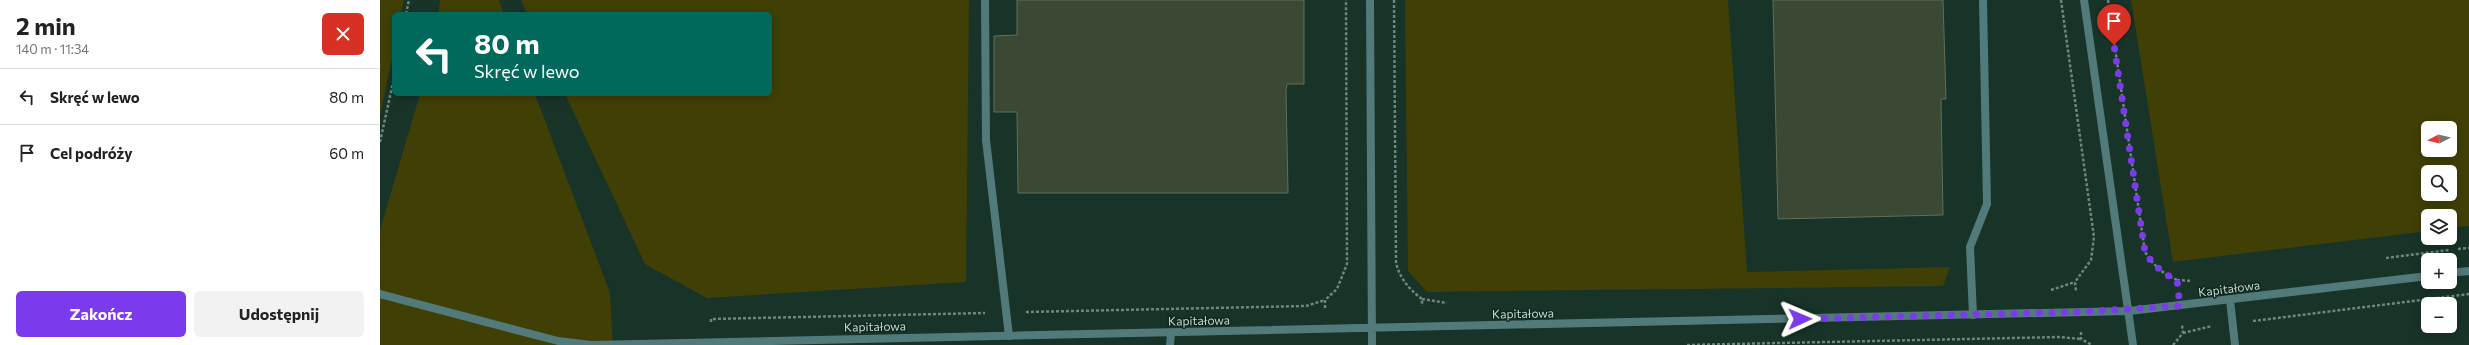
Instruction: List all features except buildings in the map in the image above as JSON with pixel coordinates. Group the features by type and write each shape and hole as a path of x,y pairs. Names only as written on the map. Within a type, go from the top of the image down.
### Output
{"street":[{"path":"985,0 986,140 1009,336"},
{"path":"1370,0 1372,345"},
{"path":"1973,315 1970,247 1987,204 1983,0"},
{"path":"2084,0 2133,345"},
{"path":"2457,272 2469,271"},
{"name":"Kapitałowa","path":"380,294 558,341 590,345 853,342 1009,336 2129,311 2421,277"},
{"path":"2230,300 2235,345"},
{"path":"1170,345 1171,333"}],"path":[{"path":"406,12 409,0"},
{"path":"1325,330 1325,300 1337,289 1347,264 1346,0"},
{"path":"1394,0 1396,262 1398,270 1408,286 1422,299 1423,327"},
{"path":"2060,0 2094,237 2091,260 2075,282 2081,339"},
{"path":"2108,0 2145,252 2153,265 2164,274 2177,280 2183,333"},
{"path":"380,142 392,87"},
{"path":"2173,345 2183,333 2209,326 2469,294"},
{"path":"1686,345 2060,336 2081,339 2092,345"}],"shaded area":[{"path":"380,0 404,0 401,12 392,12 392,59 380,116"},
{"path":"440,0 499,0 503,12 438,12"},
{"path":"521,0 969,0 966,282 707,298 645,264 566,96 772,96 772,12 526,12"},
{"path":"1405,0 1728,0 1747,272 1950,267 1943,286 1427,292 1408,271"},
{"path":"2131,0 2469,0 2469,226 2457,227 2457,209 2421,209 2421,232 2173,262"},
{"path":"419,96 536,96 610,293 613,345 380,345 380,230"}],"route":[{"path":"1800,319 2129,311 2180,306 2177,280 2164,274 2153,265 2145,252 2114,45"}]}
